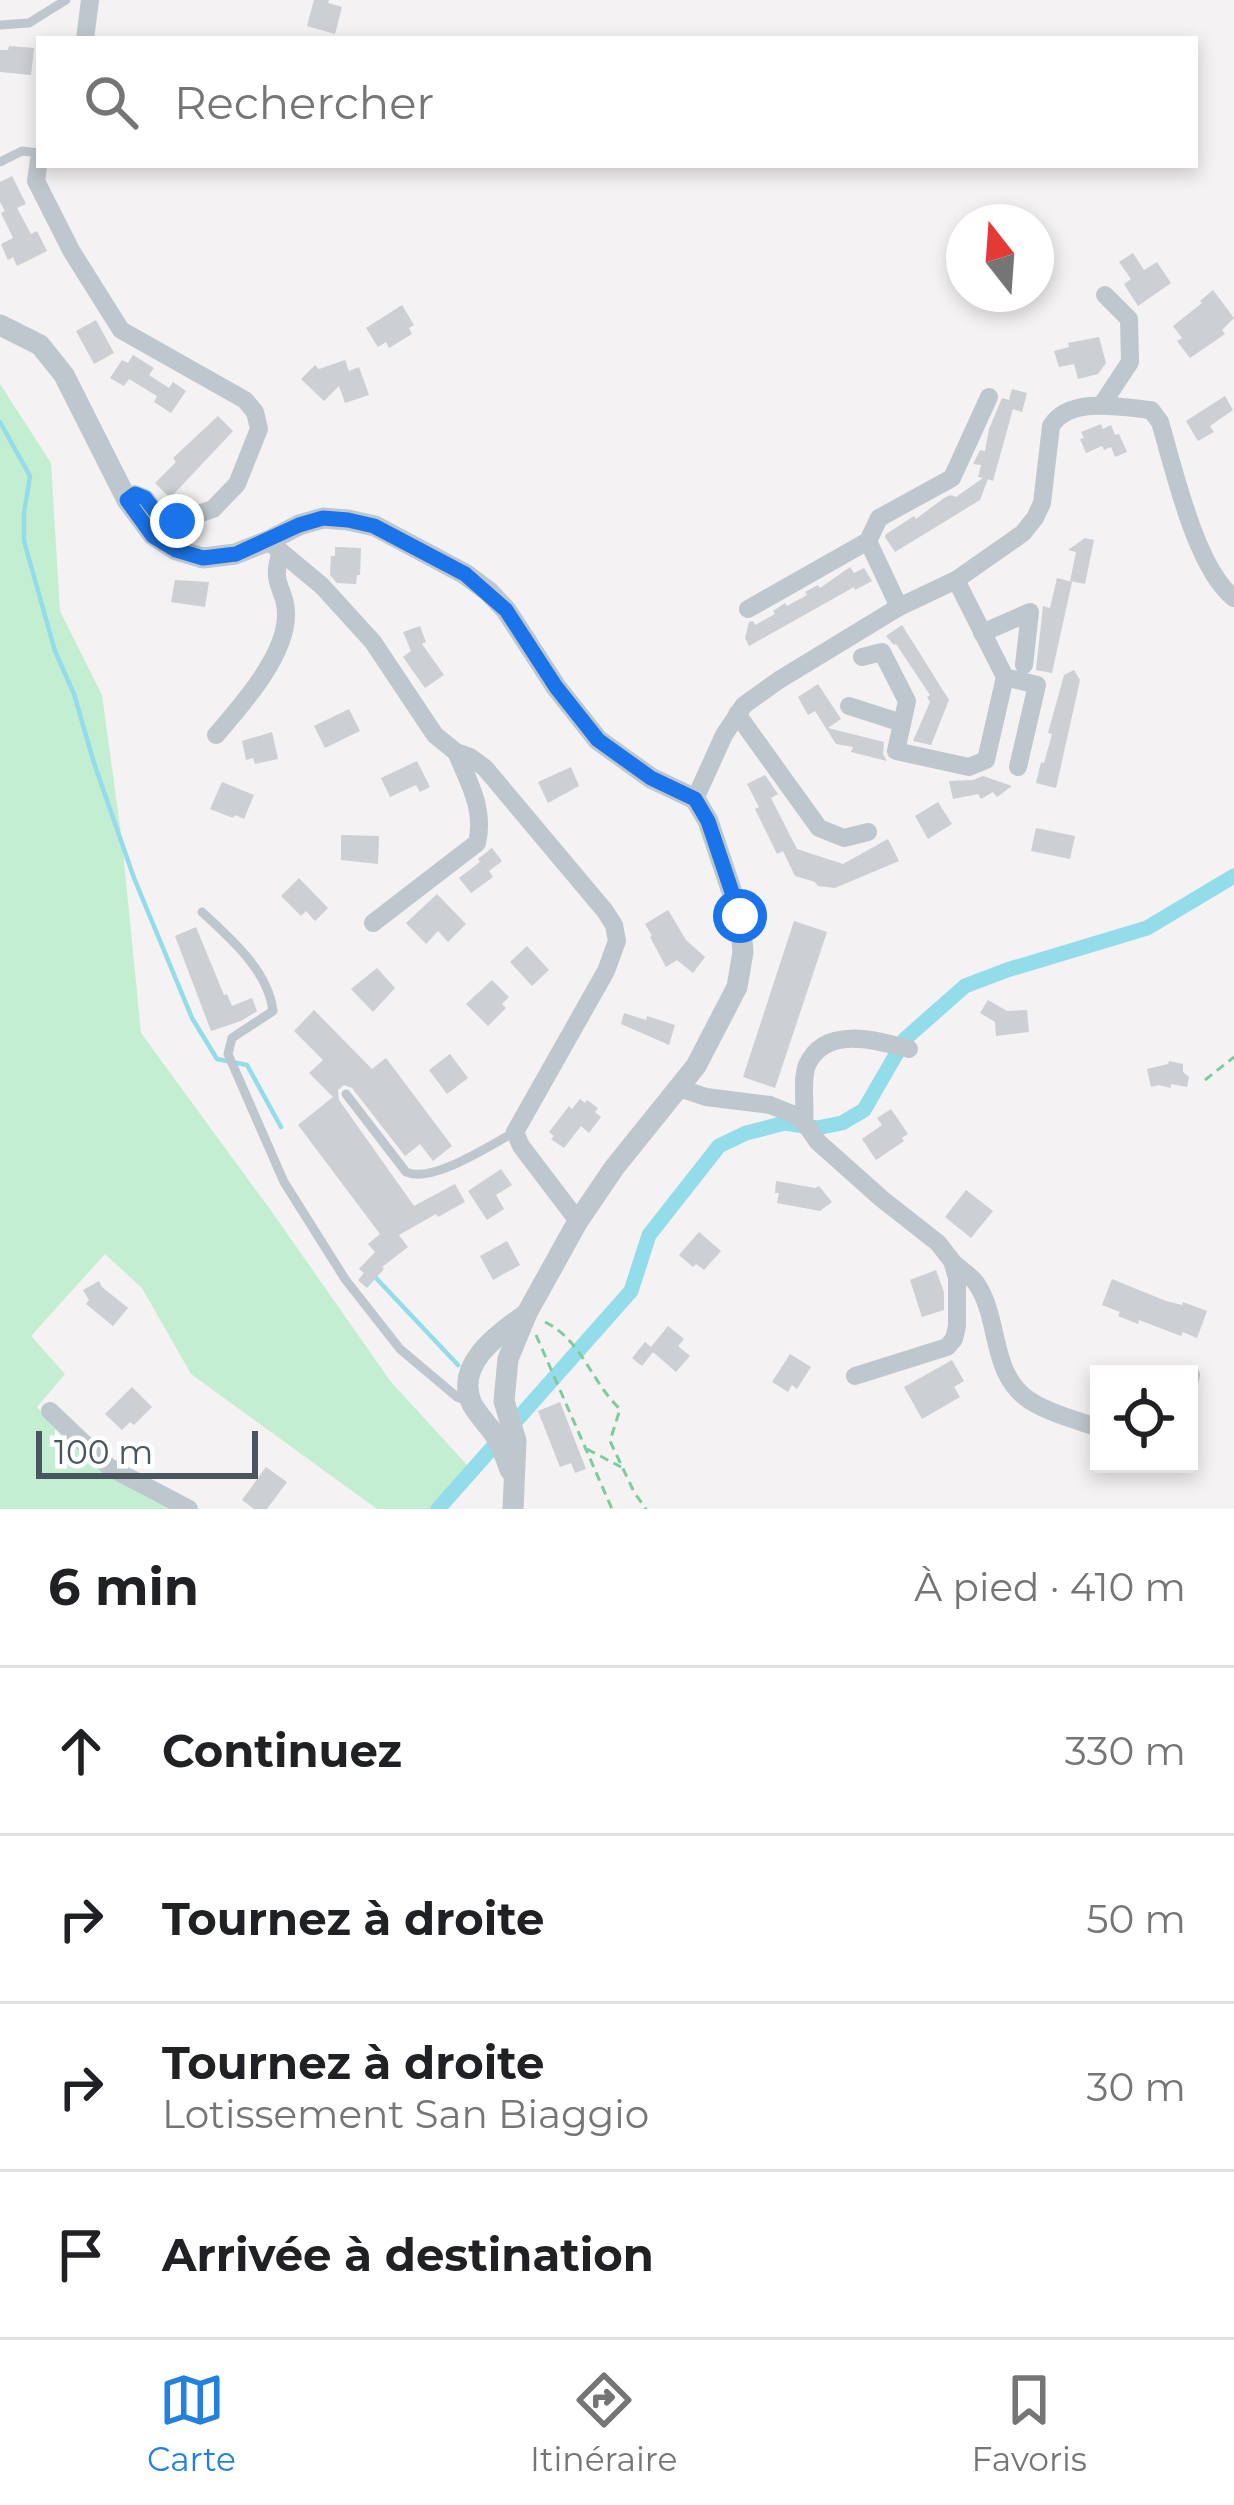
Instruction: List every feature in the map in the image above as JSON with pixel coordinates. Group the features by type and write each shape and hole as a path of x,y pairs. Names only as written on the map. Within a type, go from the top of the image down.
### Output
{"street":[{"path":"85,36 90,0"},
{"path":"38,168 36,181 72,252 121,330 245,400 255,412 259,429 237,484 213,509 177,521 158,515 145,498 135,494 127,500"},
{"path":"1101,406 1130,362 1129,319 1105,295"},
{"path":"0,325 40,345 64,375 127,500 153,536 203,558 275,546 299,525 323,518 374,526 465,574 506,610 556,687 598,740 651,778 695,799 708,821 740,916 743,952 737,987 696,1066 614,1168 578,1221 527,1313 508,1359 505,1401 516,1441 513,1509"},
{"path":"748,609 868,541 879,518 952,478 989,397"},
{"path":"695,799 724,734 744,705 899,607 956,580 1023,533 1042,503 1051,426 1058,416 1072,410 1101,406 1151,410 1160,422 1200,548 1215,577 1234,598"},
{"path":"868,541 899,607"},
{"path":"216,735 250,697 278,648 287,614 275,569 275,546"},
{"path":"275,546 322,586 373,642 435,735 484,768 614,925 617,941 606,971 515,1132 520,1146 578,1221"},
{"path":"862,657 882,652 907,701 896,751 969,766 986,760 1005,677 956,580"},
{"path":"982,632 1030,612 1024,665"},
{"path":"1005,677 1037,685 1018,767"},
{"path":"849,706 902,723"},
{"path":"737,714 819,827 844,838 868,832"},
{"path":"373,923 477,843 481,826 477,800 456,752"},
{"path":"804,1122 805,1070 830,1041 846,1038 902,1047"},
{"path":"679,1088 770,1105 804,1122 818,1142 938,1243 976,1283 999,1357 1028,1399 1090,1424"},
{"path":"855,1376 947,1346 958,1326 952,1261"},
{"path":"514,1482 503,1448 472,1403 468,1388 472,1363 527,1313"},
{"path":"472,1403 505,1401"},
{"path":"50,1412 109,1467 189,1509"}],"lane":[{"path":"0,25 29,23 66,0"},
{"path":"0,162 22,151 36,155"},
{"path":"202,912 244,951 271,997 273,1011 232,1038 228,1054 284,1182 345,1279 400,1349 457,1397 472,1403"},
{"path":"346,1094 406,1172 414,1176 435,1172 515,1132"}],"path":[{"path":"1205,1080 1234,1058"},
{"path":"527,1313 611,1509"},
{"path":"527,1313 558,1328 573,1342 606,1396 620,1409 610,1441 646,1509"},
{"path":"586,1448 622,1468"}],"green space":[{"path":"0,384 51,463 60,611 102,695 141,1033 391,1382 468,1466 448,1509 377,1509 191,1374 142,1288 105,1254 31,1336 65,1374 37,1407 78,1451 175,1509 0,1509"}],"building":[{"path":"314,0 329,0 342,7 335,34 307,26"},
{"path":"34,48 31,75 0,72 0,50"},
{"path":"12,176 26,204 17,208 47,251 17,266 13,257 8,260 1,244 13,238 1,213 5,211 0,182"},
{"path":"1133,253 1144,270 1157,262 1171,283 1138,306 1124,284 1131,279 1119,262"},
{"path":"1213,290 1234,318 1222,330 1225,334 1190,358 1173,326"},
{"path":"402,305 414,325 409,328 412,334 389,348 386,342 378,347 366,328"},
{"path":"96,320 114,353 94,364 76,331"},
{"path":"1099,337 1106,363 1098,374 1078,379 1074,364 1059,367 1054,351"},
{"path":"133,355 154,368 149,375 169,388 173,382 186,391 171,413 154,402 157,396 129,379 124,386 110,378 122,360 128,363"},
{"path":"345,360 349,371 359,367 369,395 345,403 339,386 324,401 301,379 315,365 319,369"},
{"path":"1012,389 1027,393 1022,412 1013,409 993,481 988,479 980,500 895,552 886,534 983,478 978,477 981,465 973,464 980,450 985,451 1002,398 1009,400"},
{"path":"1225,396 1233,410 1210,426 1214,432 1198,441 1186,421"},
{"path":"218,416 233,431 170,498 155,483 176,462 173,458"},
{"path":"1101,424 1103,429 1111,425 1127,452 1115,457 1111,447 1104,450 1102,446 1086,453 1081,432"},
{"path":"1085,538 1094,540 1085,584 1070,581 1076,552 1068,550"},
{"path":"335,547 361,548 356,584 337,583 330,575"},
{"path":"850,567 854,573 864,568 872,581 749,646 745,638 749,622 755,625"},
{"path":"1057,578 1072,582 1052,673 1036,670 1043,606 1050,608"},
{"path":"175,580 209,582 205,607 171,602"},
{"path":"902,625 949,700 931,745 913,741 930,695 886,636"},
{"path":"420,626 426,642 422,644 444,675 425,688 403,657 411,651 403,632"},
{"path":"1074,670 1080,680 1056,788 1036,783 1064,675"},
{"path":"818,684 841,719 828,728 884,742 887,761 836,744 815,711 808,715 798,697"},
{"path":"349,709 360,731 325,748 314,726"},
{"path":"272,732 278,759 255,764 253,758 246,760 242,741"},
{"path":"417,761 430,787 420,792 416,785 390,797 381,778"},
{"path":"571,767 579,786 548,803 538,782"},
{"path":"765,775 778,794 771,798 797,849 843,864 888,839 899,861 835,888 795,876 783,851 777,854 747,784"},
{"path":"983,776 1012,786 997,797 993,792 981,799 978,794 953,799 949,781"},
{"path":"222,782 254,795 244,819 210,809"},
{"path":"938,802 952,824 928,839 915,816"},
{"path":"1036,828 1075,836 1070,859 1031,851"},
{"path":"341,835 379,836 378,864 341,860"},
{"path":"492,848 502,861 489,871 493,877 471,893 459,878"},
{"path":"299,878 328,908 315,921 306,911 301,916 281,896"},
{"path":"437,894 466,924 448,942 438,931 426,944 406,923"},
{"path":"668,910 686,940 705,957 693,973 677,960 666,967 650,937 645,924"},
{"path":"794,921 827,932 775,1088 743,1077"},
{"path":"196,927 224,995 232,1006 252,998 257,1011 211,1031 175,936"},
{"path":"527,946 549,970 532,986 510,962"},
{"path":"377,968 395,988 373,1012 351,989"},
{"path":"492,980 509,997 502,1004 506,1008 488,1026 466,1004"},
{"path":"988,1000 1007,1011 1027,1010 1029,1032 996,1036 995,1022 980,1013"},
{"path":"314,1010 372,1069 386,1058 452,1146 433,1161 420,1144 405,1156 352,1088 344,1085 338,1090 339,1100 414,1206 455,1184 465,1202 399,1235 408,1247 382,1267 367,1288 358,1280 364,1273 359,1269 375,1252 368,1244 380,1234 298,1125 333,1097 309,1073 323,1060 294,1031"},
{"path":"624,1013 675,1025 669,1045 621,1024"},
{"path":"450,1054 468,1078 447,1094 429,1070"},
{"path":"1169,1061 1183,1064 1189,1077 1187,1087 1151,1087 1147,1069"},
{"path":"580,1099 598,1108 595,1112 601,1117 589,1133 581,1126 564,1148 549,1132"},
{"path":"891,1109 908,1134 876,1160 862,1139 882,1125 877,1118"},
{"path":"501,1169 512,1185 496,1195 504,1209 487,1220 468,1191"},
{"path":"776,1181 819,1186 832,1202 820,1211 777,1203"},
{"path":"966,1190 993,1211 971,1238 945,1217"},
{"path":"699,1232 721,1251 704,1270 679,1255"},
{"path":"507,1241 520,1265 493,1280 480,1256"},
{"path":"936,1270 944,1310 922,1317 910,1280"},
{"path":"1112,1279 1166,1301 1207,1311 1197,1338 1139,1320 1138,1324 1102,1305"},
{"path":"99,1281 128,1308 113,1326 86,1304 89,1300 83,1290"},
{"path":"668,1326 684,1339 678,1346 690,1356 676,1372 653,1352 642,1366 632,1358 645,1342 651,1347"},
{"path":"790,1354 811,1367 797,1389 792,1385 788,1392 772,1382"},
{"path":"952,1360 964,1381 954,1387 960,1397 922,1419 904,1387"},
{"path":"132,1387 152,1407 122,1430 105,1414"},
{"path":"560,1402 586,1469 575,1473 571,1463 560,1467 538,1411"},
{"path":"266,1467 287,1482 267,1509 254,1509 242,1500"}],"waterway":[{"path":"0,422 30,476 24,541 55,651 74,694 134,878 192,1018 217,1059 247,1065 281,1127"},
{"path":"438,1509 631,1291 649,1235 719,1146 785,1123 817,1128 842,1123 864,1110 905,1039 965,986 1147,928 1234,876"},
{"path":"376,1278 458,1365"}],"route":[{"path":"177,521 158,515 145,498 135,494 127,500 153,536 203,558 236,554 323,518 374,526 465,574 506,610 556,687 598,740 651,778 695,799 708,821 740,916"}]}
